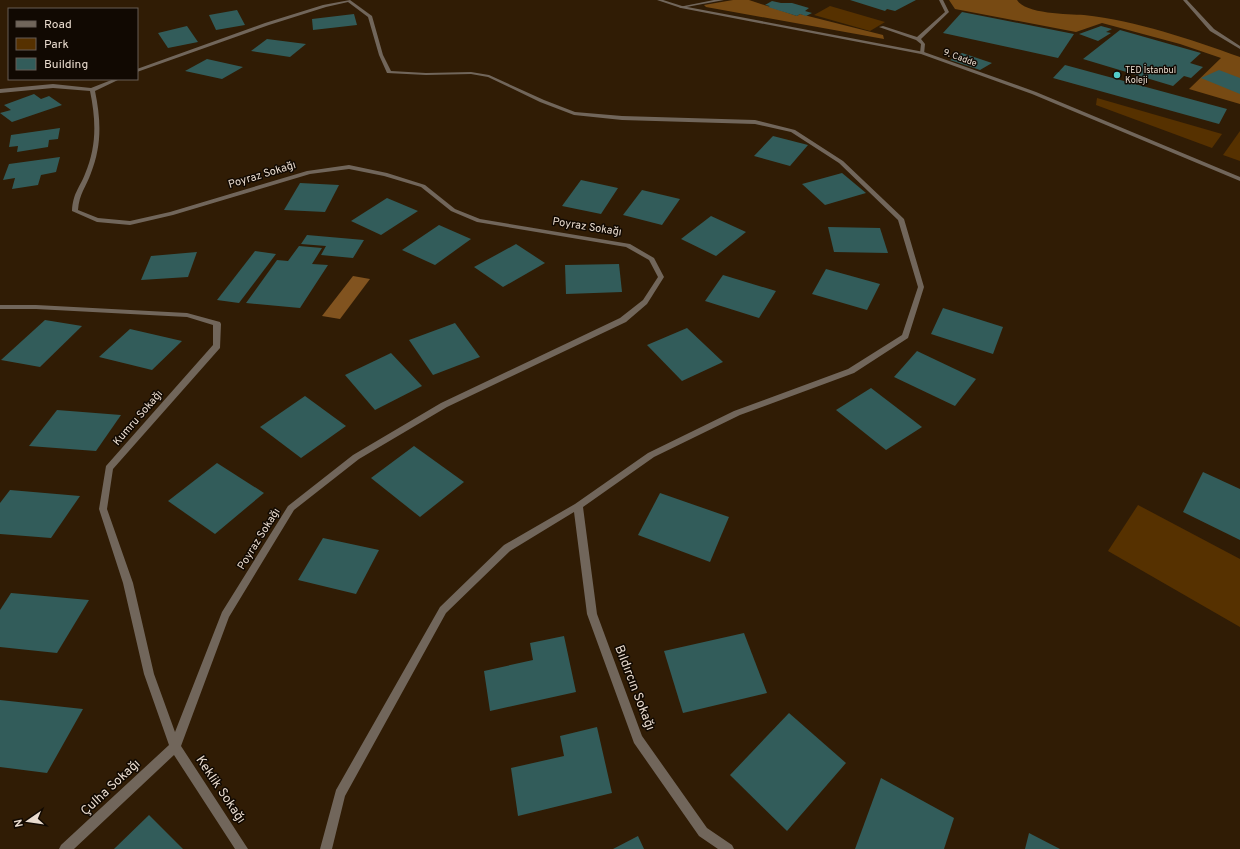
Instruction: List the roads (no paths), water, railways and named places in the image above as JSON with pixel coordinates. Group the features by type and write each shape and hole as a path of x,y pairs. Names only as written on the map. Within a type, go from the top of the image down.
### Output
{"street":[{"name":"9. Cadde","path":"660,0 681,7 922,53 1034,93 1240,180"},
{"path":"681,7 722,0"},
{"path":"918,39 947,12 941,0"},
{"path":"1185,0 1212,30 1240,48"},
{"path":"138,71 267,24 325,6 349,1 370,16 389,72 426,74 471,73 489,76 542,101 574,113 622,118 755,122 793,131 841,162 900,219 921,287 905,336 851,371 738,413 651,455 578,506 507,548 443,610 340,794 326,849"},
{"path":"881,27 918,39 923,44 922,53"},
{"path":"0,91 53,86 92,90 116,80"},
{"name":"Poyraz Sokağı","path":"92,90 98,118 98,146 87,176 75,196 75,210 97,220 130,223 171,214 309,172 349,167 385,174 423,186 453,210 480,221 628,245 652,259 661,277 645,302 622,320 444,405 356,457 291,508 226,615 175,747"},
{"name":"Kumru Sokağı","path":"0,307 36,307 187,315 217,324 217,346 109,468 103,510 128,583 150,674 175,747"},
{"name":"Bıldırcın Sokağı","path":"578,506 592,614 638,739 703,832 728,849"},
{"name":"Çulha Sokağı","path":"65,849 175,747"},
{"name":"Keklik Sokağı","path":"175,747 242,849"}],"place":[{"name":"TED İstanbul Koleji","path":"1117,75"}]}
